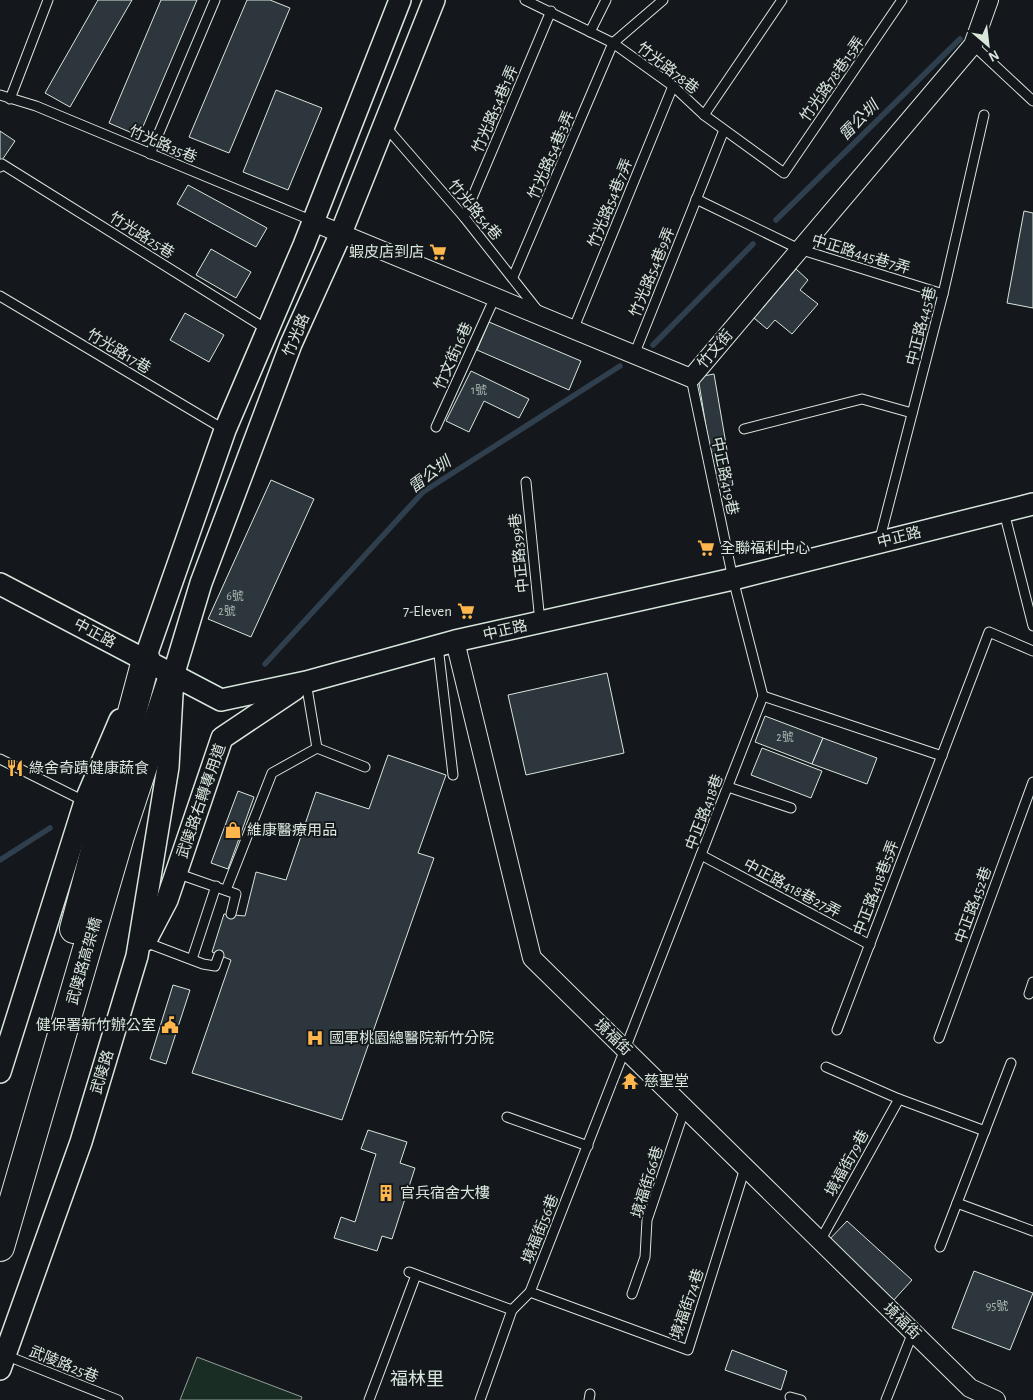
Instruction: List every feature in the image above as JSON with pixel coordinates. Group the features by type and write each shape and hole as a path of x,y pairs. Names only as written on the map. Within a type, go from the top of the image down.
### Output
{"highway":[{"name":"武陵路高架橋","path":"0,1188 98,842 146,660"},
{"name":"武陵路高架橋","path":"0,1247 120,836 174,676"}],"street":[{"name":"竹光路","path":"146,660 225,430 313,222 400,0"},
{"name":"竹光路","path":"174,676 201,583 291,344 341,233 434,0"},
{"name":"竹文街","path":"313,222 691,378 973,45 989,0"},
{"name":"中正路","path":"0,584 221,700 306,682 446,644 733,578 1033,504"},
{"name":"境福街","path":"446,644 532,958 970,1388 996,1400"},
{"path":"0,1072 85,802 146,660"},
{"name":"武陵路","path":"1,1359 81,1142 141,949 168,768 174,676"},
{"name":"武陵路右轉專用道","path":"141,949 167,900 222,738 306,682"}],"lane":[{"path":"10,99 48,0"},
{"path":"150,154 215,0"},
{"name":"竹光路78巷","path":"525,0 551,11 613,43 673,86 704,115 784,173"},
{"path":"590,32 606,0"},
{"path":"613,43 663,0"},
{"path":"704,115 782,0"},
{"name":"竹光路78巷15弄","path":"784,173 902,0"},
{"name":"竹光路54巷1弄","path":"464,217 551,11"},
{"name":"竹光路54巷3弄","path":"514,277 613,43"},
{"path":"973,45 1033,101"},
{"name":"竹光路54巷7弄","path":"573,330 673,86"},
{"name":"竹光路35巷","path":"0,95 36,106 313,222"},
{"name":"中正路445巷","path":"879,542 943,294 984,115"},
{"name":"竹光路54巷","path":"384,124 514,277 542,317"},
{"name":"竹光路54巷9弄","path":"634,354 724,130"},
{"name":"竹光路25巷","path":"1,166 268,330"},
{"path":"696,199 800,249"},
{"name":"中正路445巷7弄","path":"800,249 943,294"},
{"name":"竹光路17巷","path":"0,296 225,430"},
{"name":"竹文街16巷","path":"436,427 495,297"},
{"name":"中正路419巷","path":"691,378 733,578"},
{"path":"744,429 862,399 912,413"},
{"name":"中正路399巷","path":"526,482 540,622"},
{"path":"1004,511 1033,626"},
{"path":"733,578 764,696 942,756"},
{"name":"中正路418巷5弄","path":"837,1030 989,632 1033,651"},
{"path":"446,644 454,775"},
{"path":"306,682 317,748"},
{"name":"中正路418巷","path":"626,1050 764,696"},
{"path":"317,748 366,767"},
{"path":"226,890 272,773 317,748"},
{"path":"0,759 85,802"},
{"name":"中正路452巷","path":"939,1038 1033,782"},
{"path":"728,787 791,808"},
{"name":"中正路418巷27弄","path":"702,855 870,945"},
{"path":"176,873 236,894 231,914"},
{"path":"192,959 216,886"},
{"path":"141,949 192,959 215,966 219,955"},
{"path":"1029,994 1033,982"},
{"name":"境福街56巷","path":"512,1310 530,1292 626,1050"},
{"path":"940,1247 1011,1063"},
{"path":"826,1067 898,1099 985,1131"},
{"name":"境福街79巷","path":"820,1240 898,1099"},
{"name":"境福街66巷","path":"632,1294 645,1256 647,1220 685,1108"},
{"path":"507,1117 588,1146"},
{"name":"境福街74巷","path":"530,1292 688,1350 745,1168"},
{"path":"957,1203 1033,1231"},
{"path":"369,1400 413,1273 512,1310 480,1400"},
{"path":"886,1400 913,1332"},
{"name":"武陵路25巷","path":"1,1359 118,1400"},
{"path":"790,1397 801,1400"}],"green space":[{"path":"197,1357 302,1397 301,1400 180,1400"}],"building":[{"path":"98,0 132,0 70,107 45,93"},
{"path":"161,0 197,0 139,136 109,123"},
{"path":"247,0 270,0 290,8 229,153 189,137"},
{"path":"276,90 322,108 288,190 243,172"},
{"path":"0,131 15,141 0,163"},
{"path":"188,185 267,228 256,247 177,204"},
{"path":"1024,211 1033,213 1033,308 1007,303"},
{"path":"211,249 251,272 236,298 196,275"},
{"path":"796,269 808,280 800,290 818,304 792,334 775,320 767,329 754,318"},
{"path":"185,313 224,335 209,362 170,340"},
{"path":"489,322 581,361 569,390 477,350"},
{"path":"471,371 529,399 519,418 484,401 469,432 446,421"},
{"path":"714,374 733,485 716,488 698,377"},
{"path":"271,480 314,499 251,637 208,619"},
{"path":"607,673 624,753 526,775 508,695"},
{"path":"765,716 823,738 812,764 755,742"},
{"path":"823,738 877,758 867,784 812,764"},
{"path":"762,748 822,771 811,798 751,775"},
{"path":"388,755 446,775 418,853 434,858 342,1120 192,1073 231,960 212,952 224,914 245,916 256,872 286,880 316,792 369,809"},
{"name":"維康醫療用品","path":"238,791 254,797 228,869 211,863"},
{"name":"健保署新竹辦公室","path":"173,985 190,990 166,1064 150,1059"},
{"name":"官兵宿舍大樓","path":"368,1130 407,1142 400,1163 415,1168 392,1239 382,1236 377,1251 334,1238 341,1217 355,1222 376,1154 361,1149"},
{"path":"847,1221 912,1280 892,1302 827,1242"},
{"path":"974,1271 1033,1293 1010,1350 952,1328"},
{"path":"732,1350 787,1371 781,1390 725,1370"}],"waterway":[{"name":"雷公圳","path":"776,220 960,39"},
{"name":"雷公圳","path":"653,345 753,244"},
{"name":"雷公圳","path":"265,664 423,492 620,366"},
{"name":"雷公圳","path":"0,860 50,828"}],"place":[{"name":"蝦皮店到店","path":"438,252"},
{"name":"全聯福利中心","path":"706,548"},
{"name":"7-Eleven","path":"466,611"},
{"name":"綠舍奇蹟健康蔬食","path":"15,768"},
{"name":"維康醫療用品","path":"233,830"},
{"name":"健保署新竹辦公室","path":"170,1025"},
{"name":"國軍桃園總醫院新竹分院","path":"315,1038"},
{"name":"慈聖堂","path":"630,1081"},
{"name":"官兵宿舍大樓","path":"386,1193"}],"district":[{"name":"福林里","path":"417,1379"}]}
